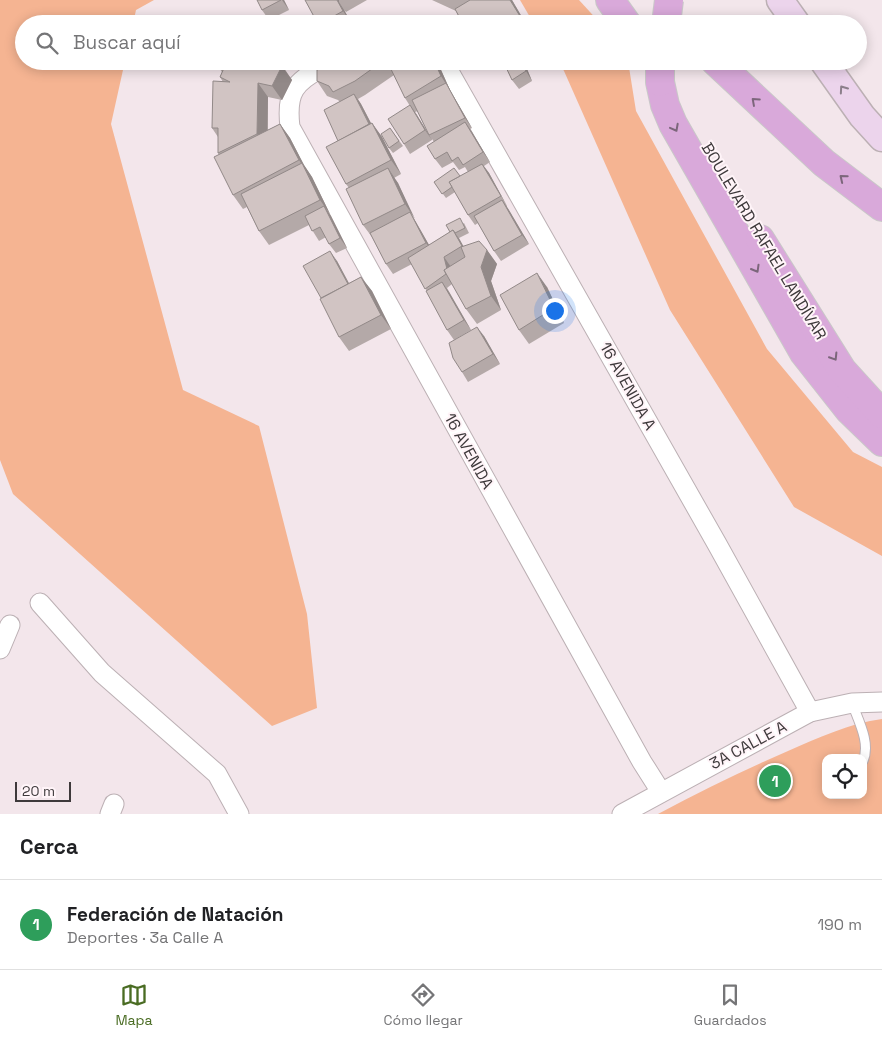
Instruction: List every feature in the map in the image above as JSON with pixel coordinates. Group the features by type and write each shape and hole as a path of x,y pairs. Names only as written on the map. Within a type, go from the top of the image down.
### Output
{"main road":[{"path":"610,0 621,15"},
{"path":"659,0 672,15"},
{"path":"667,15 669,0"},
{"path":"660,70 660,82 665,105 673,124 804,353 849,410 882,442"},
{"name":"BOULEVARD RAFAEL LANDÍVAR","path":"662,70 771,258 842,370 882,414"},
{"path":"725,70 824,163 882,207"}],"street":[{"path":"780,0 791,15"},
{"name":"16 AVENIDA","path":"317,70 298,82 287,105 290,127 637,754 661,792"},
{"name":"16 AVENIDA A","path":"448,70 586,310 810,712"},
{"path":"829,70 862,116 882,138"},
{"path":"40,603 102,673 217,774 239,814"},
{"path":"0,649 10,625"},
{"name":"3A CALLE A","path":"622,814 810,712 852,702 882,702"}],"lane":[{"path":"852,702 866,740 864,754"}],"shaded area":[{"path":"0,0 154,0 136,10 135,15 15,15 15,70 123,70 111,124 183,390 259,426 307,614 317,708 272,726 13,494 0,460"},
{"path":"520,0 579,0 593,15 529,15"},
{"path":"629,70 636,111 767,349 853,452 882,467 882,556 794,507 670,310 564,71"},
{"path":"882,719 882,814 658,814 772,758 858,724"}],"building":[{"path":"257,0 281,0 262,10"},
{"path":"305,0 337,0 343,11 336,15 313,15"},
{"path":"470,0 510,0 519,15 458,15 455,9"},
{"path":"223,70 280,70 272,86 258,83 257,134 218,153 218,128 212,128 213,81 230,82 220,77"},
{"path":"317,70 370,70 355,81 333,92 329,86 317,81"},
{"path":"391,70 438,70 441,76 405,98"},
{"path":"507,70 526,70 526,71 512,80"},
{"path":"446,83 465,118 429,135 412,100"},
{"path":"354,94 369,124 338,141 324,110"},
{"path":"410,105 425,130 404,144 388,119"},
{"path":"465,122 483,152 463,165 458,157 452,161 447,152 435,159 427,146"},
{"path":"372,123 391,160 346,184 326,147"},
{"path":"280,124 299,160 233,195 214,157"},
{"path":"390,128 399,141 389,148 381,134"},
{"path":"302,163 320,200 259,231 241,194"},
{"path":"482,164 501,196 468,215 449,182"},
{"path":"388,168 405,204 363,225 346,189"},
{"path":"454,168 460,176 449,182 452,187 442,194 434,182"},
{"path":"502,200 522,235 494,251 474,216"},
{"path":"324,206 340,238 329,244 320,227 312,231 305,216"},
{"path":"410,212 426,243 386,264 370,233"},
{"path":"460,218 465,228 455,233 453,230 450,232 446,225"},
{"path":"453,230 462,246 444,257 447,269 444,270 446,274 425,289 408,258"},
{"path":"479,241 487,250 481,267 491,296 466,309 444,270 465,257 461,247"},
{"path":"330,251 348,284 321,298 303,266"},
{"path":"537,273 554,308 519,330 500,295"},
{"path":"361,277 381,315 339,337 320,299"},
{"path":"442,282 464,320 447,330 426,291"},
{"path":"477,327 493,354 462,372 453,358 449,343"}],"place":[{"name":"Federación de Natación","path":"775,781"}]}
